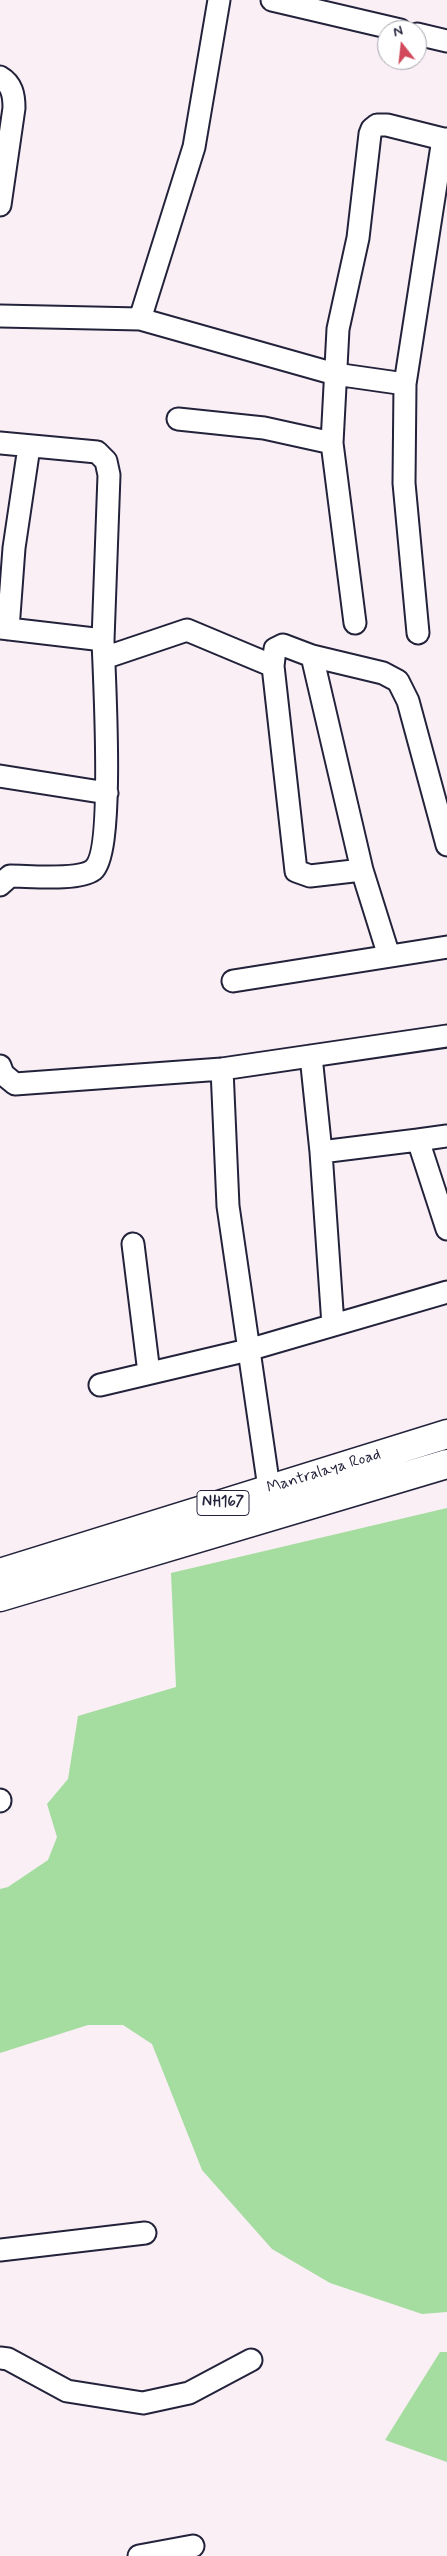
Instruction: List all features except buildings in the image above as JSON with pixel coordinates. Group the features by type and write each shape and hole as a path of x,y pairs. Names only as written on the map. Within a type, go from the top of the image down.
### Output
{"highway":[{"name":"Mantralaya Road","path":"0,1573 447,1434"},
{"name":"NH167","path":"0,1597 447,1464"}],"street":[{"path":"140,319 194,147 219,0"},
{"path":"272,0 377,25"},
{"path":"427,36 447,41"},
{"path":"0,78 6,81 14,93 14,108 0,205"},
{"path":"355,623 332,443 335,374 338,329 358,238 372,129 377,125 387,125 445,139 405,384 404,483 418,633"},
{"path":"0,316 140,319 335,374 405,384"},
{"path":"178,419 264,428 332,443"},
{"path":"0,443 97,452 106,461 109,475 104,649 107,793 100,858 94,869 83,875 10,876 0,885"},
{"path":"29,447 7,547 4,628 104,649 187,630 273,666"},
{"path":"362,870 310,876 296,871 273,666 275,649 283,645 312,656 382,673 398,681 408,701 447,845"},
{"path":"312,656 362,870 388,956"},
{"path":"0,776 107,793"},
{"path":"233,981 447,947"},
{"path":"0,1066 3,1074 15,1084 222,1069 447,1036"},
{"path":"311,1056 321,1152 333,1325"},
{"path":"222,1069 228,1206 270,1488"},
{"path":"321,1152 447,1136"},
{"path":"418,1140 447,1229"},
{"path":"133,1244 148,1374"},
{"path":"100,1385 248,1350 447,1292"},
{"path":"0,2250 145,2233"},
{"path":"0,2358 8,2359 67,2392 143,2403 189,2393 251,2360"},
{"path":"140,2556 194,2546"}],"green space":[{"path":"447,1508 447,2312 422,2314 330,2283 272,2249 202,2170 152,2044 123,2025 88,2025 0,2053 0,1889 8,1887 48,1860 57,1837 47,1804 68,1779 78,1716 176,1687 171,1573"},
{"path":"440,2352 447,2352 447,2462 385,2440"}]}
